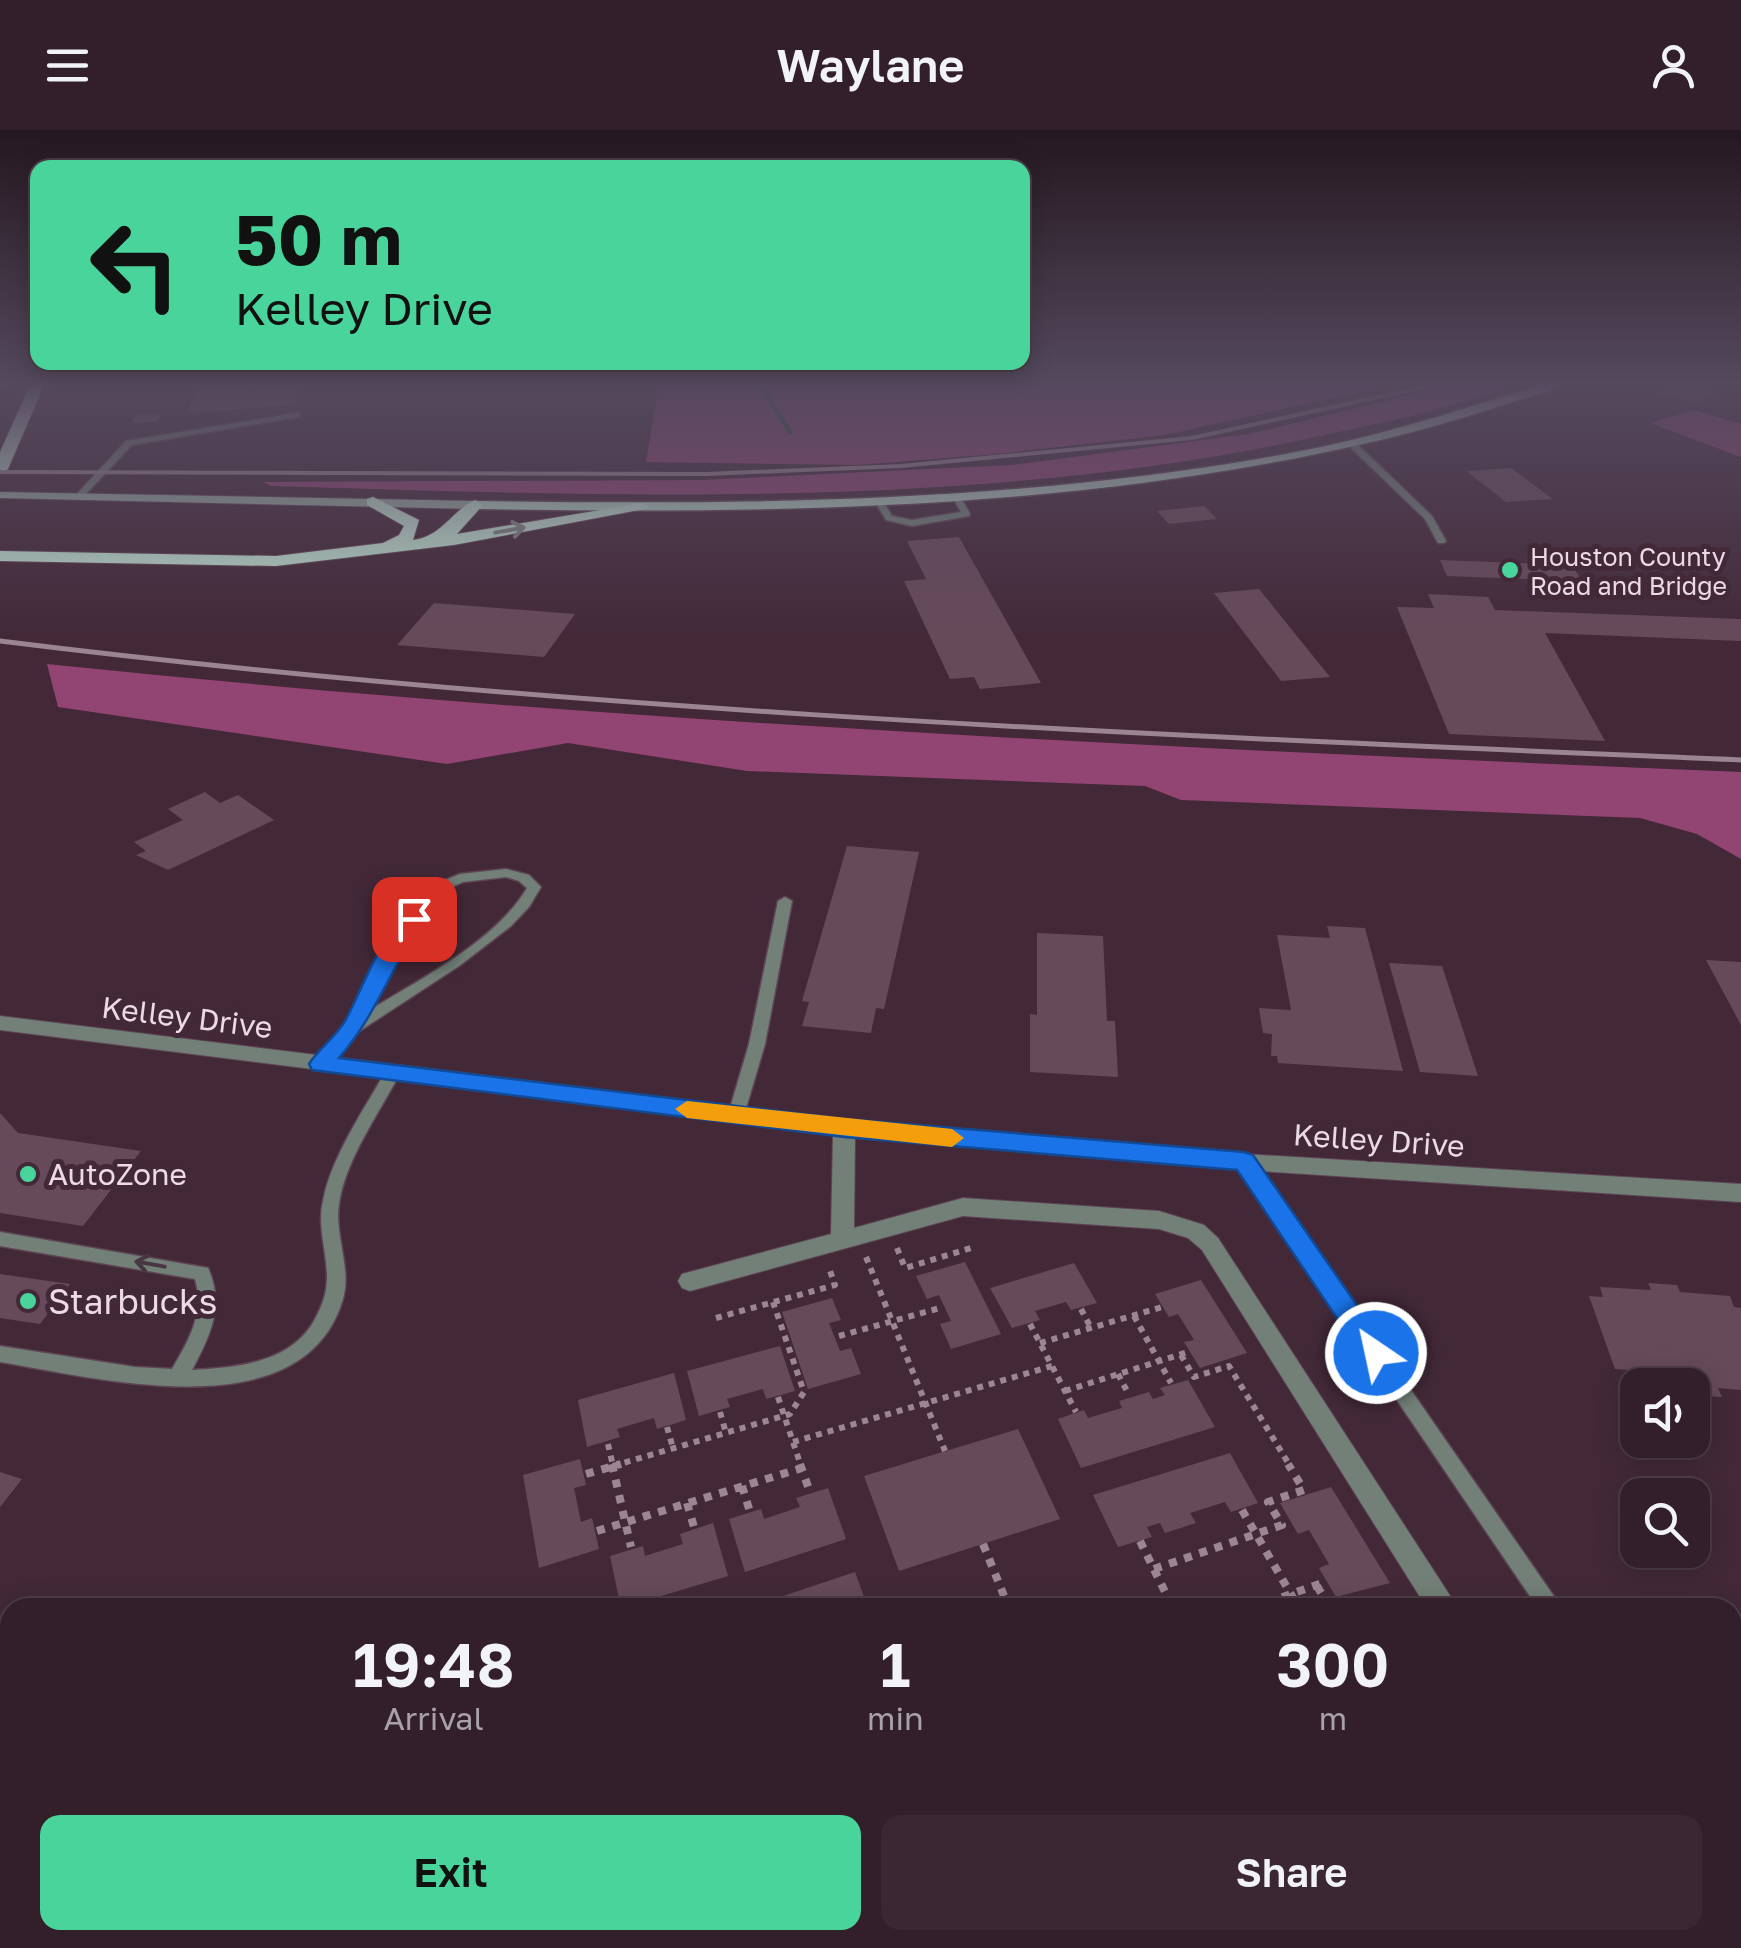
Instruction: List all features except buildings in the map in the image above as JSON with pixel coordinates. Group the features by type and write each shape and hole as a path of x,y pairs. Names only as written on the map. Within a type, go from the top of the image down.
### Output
{"highway":[{"path":"372,502 414,524 406,538 384,550"},
{"path":"414,545 446,535 476,504"},
{"path":"0,556 230,562 384,550 642,508"},
{"path":"0,568 48,558"}],"main road":[{"path":"0,495 642,508 880,503 1159,479 1222,468"}],"street":[{"name":"Kelley Drive","path":"0,1023 844,1128 1244,1162 1741,1193"},
{"path":"842,1240 844,1128"},
{"path":"690,1281 963,1207 1159,1220 1196,1231 1210,1244 1438,1598"}],"lane":[{"path":"80,495 106,468"},
{"path":"1376,468 1429,518 1441,541"},
{"path":"320,1064 353,1028 528,906 534,887 524,878 494,873 460,878 438,888 390,950 353,1028"},
{"path":"736,1115 757,1044 785,901"},
{"path":"0,1354 213,1380 268,1368 305,1349 322,1331 334,1302 338,1272 330,1224 331,1198 392,1073"},
{"path":"1244,1162 1543,1598"},
{"path":"0,1239 202,1273 211,1295 206,1324 177,1378"}],"path":[{"path":"945,1452 864,1252 895,1244 906,1268 972,1248"},
{"path":"716,1318 835,1286 827,1262"},
{"path":"586,1474 784,1416 804,1392 774,1302"},
{"path":"1040,1343 1162,1307"},
{"path":"838,1336 940,1308"},
{"path":"1081,1309 1092,1328"},
{"path":"1134,1316 1170,1382"},
{"path":"1030,1324 1076,1412"},
{"path":"1065,1390 1185,1354 1194,1377 1229,1366 1304,1490 1268,1502 1282,1525 1154,1569"},
{"path":"793,1442 1052,1366"},
{"path":"1118,1374 1129,1395"},
{"path":"778,1397 810,1492"},
{"path":"720,1412 726,1432"},
{"path":"667,1427 673,1448"},
{"path":"608,1444 631,1547"},
{"path":"597,1530 802,1468"},
{"path":"742,1486 750,1512"},
{"path":"687,1503 694,1528"},
{"path":"1242,1510 1293,1598"},
{"path":"1140,1541 1168,1598"},
{"path":"983,1544 1006,1598"},
{"path":"1280,1598 1319,1584 1325,1598"}],"shaded area":[{"path":"953,468 1131,468 921,488 791,493 531,493 271,486 263,482 702,480"},
{"path":"47,664 682,718 1105,743 1741,772 1741,859 1697,834 1640,818 1181,800 1145,786 747,771 568,743 447,764 58,707"}],"railway":[{"path":"0,472 706,474 856,468"},
{"path":"0,641 217,666 651,704 1087,730 1741,760"}],"slow traffic":[{"path":"687,1109 952,1138"}],"place":[{"name":"Houston County Road and Bridge","path":"1510,570"},
{"name":"AutoZone","path":"28,1174"},
{"name":"Starbucks","path":"28,1301"}],"route":[{"path":"414,919 390,950 353,1028 320,1064 844,1128 1244,1162 1376,1353"}]}
